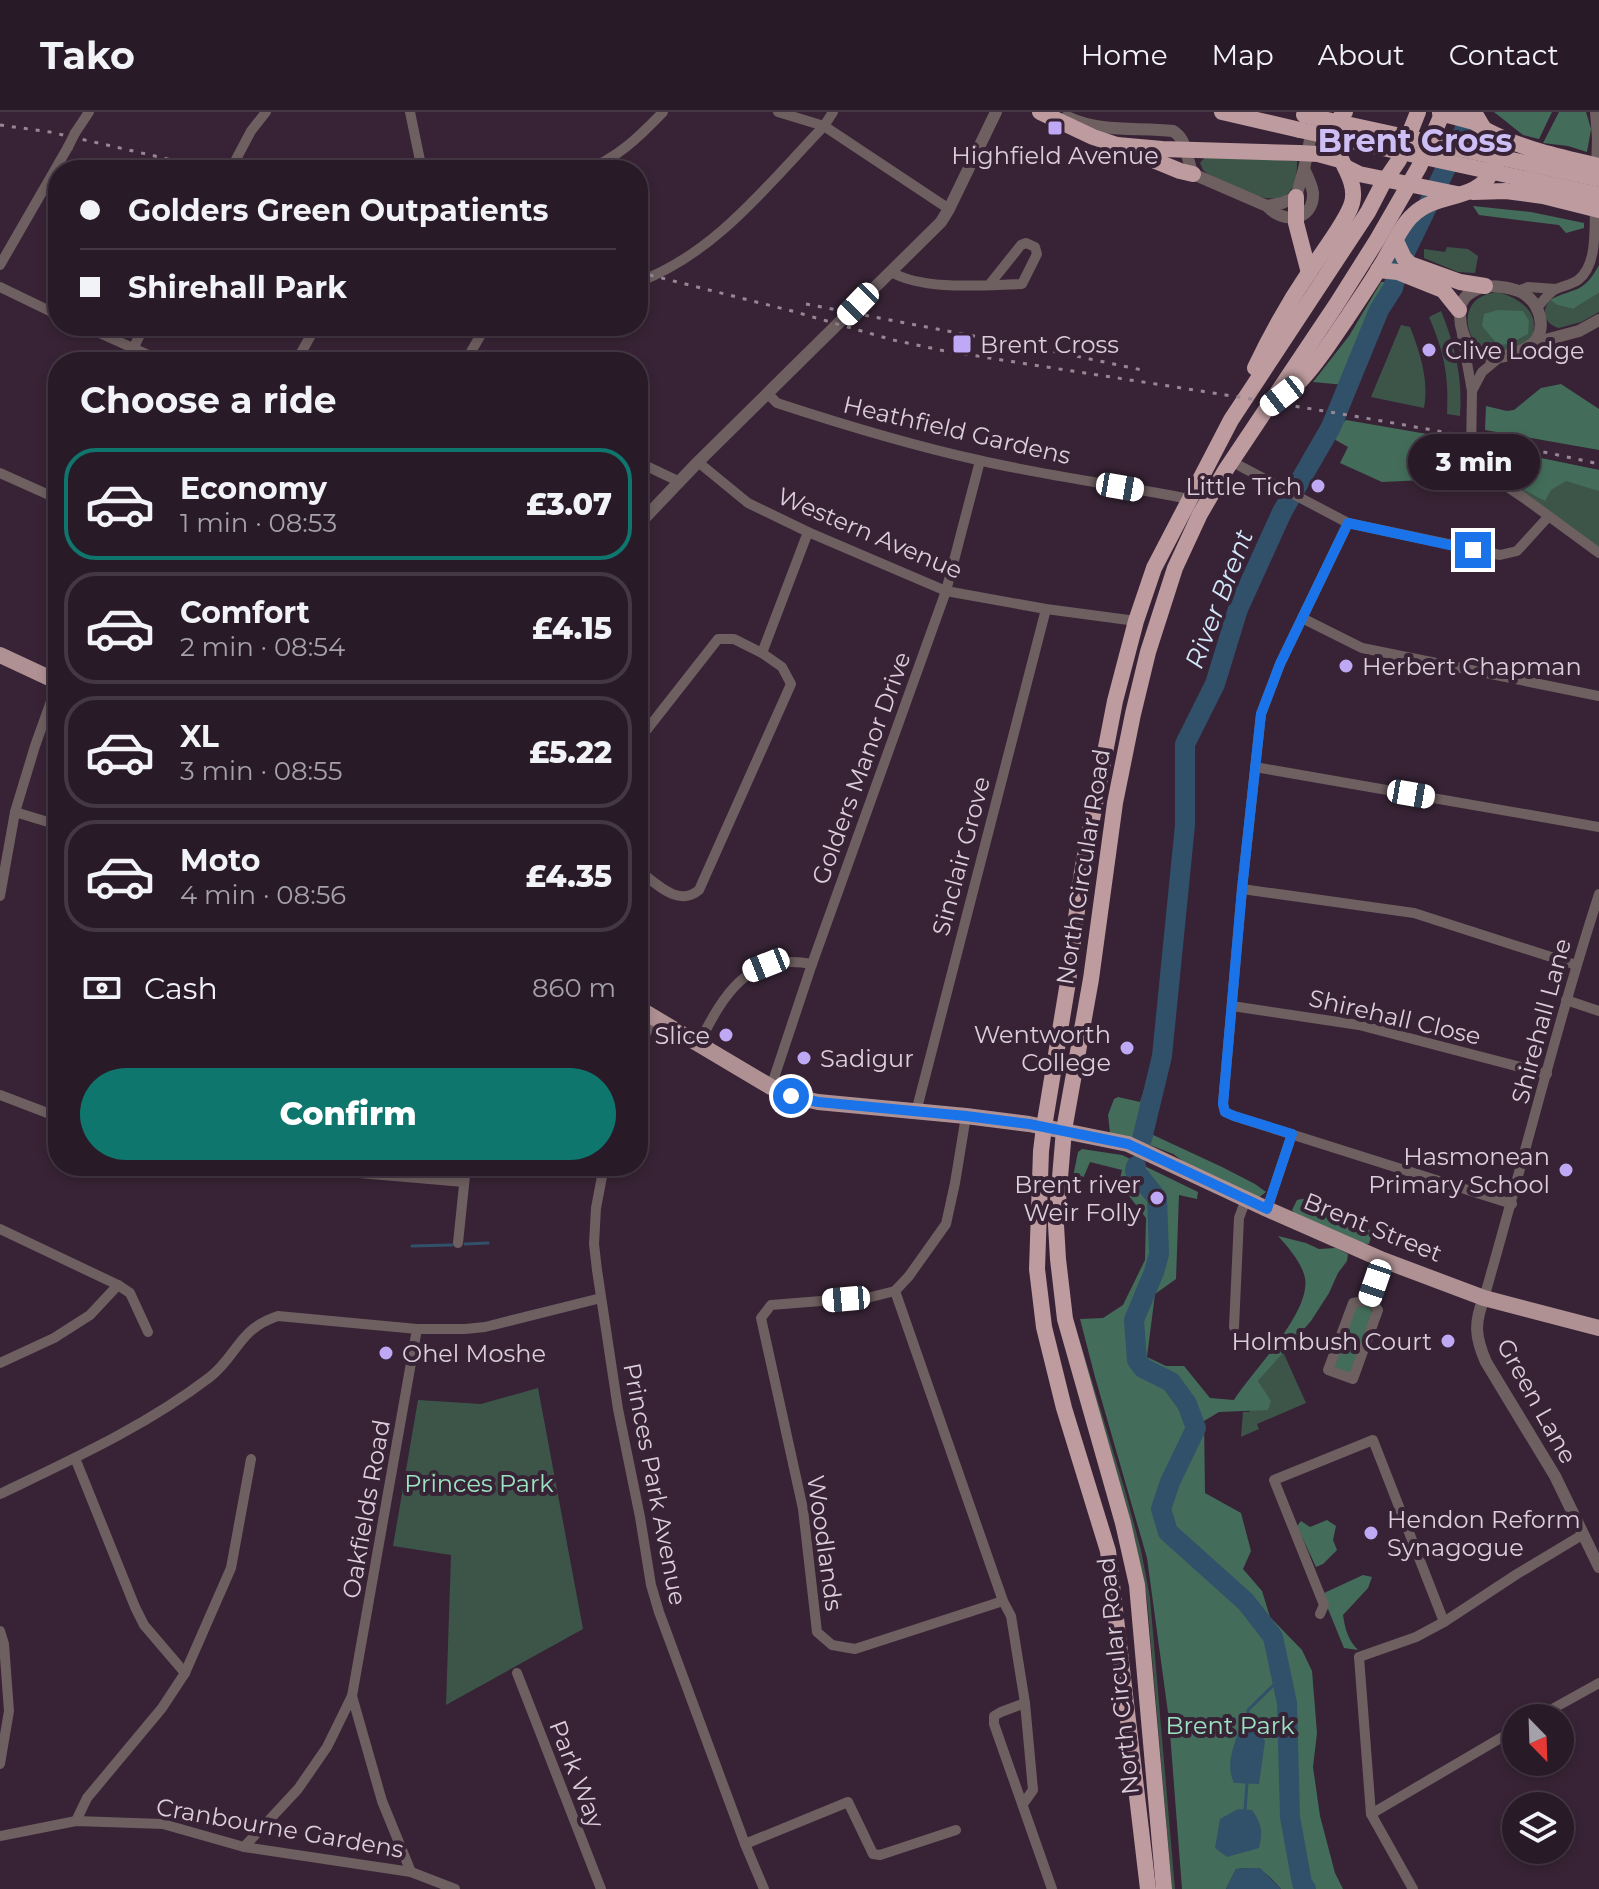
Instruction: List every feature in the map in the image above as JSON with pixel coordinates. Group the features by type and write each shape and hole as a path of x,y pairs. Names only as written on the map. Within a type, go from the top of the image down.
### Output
{"highway":[{"path":"1040,112 1093,137 1193,174"},
{"path":"1222,112 1599,179"},
{"path":"1231,420 1274,329 1351,207 1353,182 1337,152 1334,128 1345,112"},
{"name":"North Circular Road","path":"1148,1889 1108,1551 1064,1408 1044,1327 1037,1269 1044,1127 1069,976 1082,871 1115,701 1154,568 1231,420 1399,160 1418,112"},
{"path":"1440,112 1481,123 1509,143 1599,166"},
{"name":"North Circular Road","path":"1164,1889 1137,1585 1123,1523 1064,1312 1056,1225 1064,1130 1091,979 1115,803 1148,652 1175,568 1200,514 1225,471 1377,240 1419,167 1440,112"},
{"path":"1117,145 1302,161 1318,154 1359,174 1465,193 1486,181 1496,162 1494,149 1481,123"},
{"path":"1301,124 1599,195"},
{"path":"1266,408 1299,382 1328,345 1411,217 1437,200 1465,193 1506,191 1543,196 1599,210"},
{"path":"1296,197 1298,236 1309,273"},
{"path":"1396,241 1412,271 1443,290 1459,310"},
{"path":"1378,270 1412,271 1485,286"}],"main road":[{"path":"0,655 48,677"},
{"name":"Brent Street","path":"648,1014 791,1096 818,1102 1044,1127 1128,1144 1383,1260 1484,1298 1599,1328"}],"street":[{"path":"61,160 89,112"},
{"path":"236,160 251,131 266,112"},
{"path":"410,112 420,160"},
{"path":"606,160 640,135 663,112"},
{"path":"778,112 824,126 949,209"},
{"path":"648,277 668,268 726,226 824,126 833,112"},
{"path":"648,515 941,222 996,112"},
{"path":"1058,112 1091,126 1115,130 1173,131 1180,135 1193,174 1267,206 1276,215 1284,217 1295,217 1307,211 1313,197 1302,161"},
{"path":"1536,309 1556,289 1581,278 1590,261 1594,241 1595,112"},
{"path":"1267,206 1296,197 1302,161 1301,124"},
{"path":"0,265 48,182"},
{"path":"891,272 902,278 947,285 989,285 1022,284 1037,254 1035,247 1026,243 1021,245 989,285"},
{"path":"1563,334 1552,332 1542,324 1526,295 1518,291 1485,286 1462,300 1459,310 1461,333 1472,391 1471,455 1478,467 1599,553"},
{"path":"0,287 48,310"},
{"path":"1518,291 1528,287 1556,289"},
{"path":"1472,391 1482,372 1500,357 1597,322"},
{"path":"1534,343 1539,338 1542,324"},
{"path":"1461,333 1469,345 1484,355 1500,357"},
{"path":"108,336 144,352"},
{"path":"134,347 139,336"},
{"name":"Heathfield Gardens","path":"768,394 777,403 859,430 980,461 1189,499"},
{"name":"Golders Manor Drive","path":"771,1087 946,591 980,461"},
{"name":"Western Avenue","path":"698,462 748,503 946,591 1136,621"},
{"path":"1240,466 1348,523 1500,555 1517,551 1548,517"},
{"path":"648,467 680,482"},
{"path":"0,473 48,495"},
{"path":"1348,523 1280,664 1261,714 1223,1104 1225,1112 1512,1204"},
{"path":"762,653 808,532"},
{"name":"Sinclair Grove","path":"916,1112 1046,609"},
{"path":"1302,618 1362,648 1599,696"},
{"path":"648,728 718,639 734,639 762,653 782,667 791,684 699,890 690,897 677,897 648,877"},
{"path":"0,896 15,812 48,710"},
{"path":"1255,767 1599,827"},
{"path":"15,812 48,822"},
{"path":"1242,889 1414,913 1576,965"},
{"name":"Shirehall Lane","path":"1484,1298 1566,1000 1599,894"},
{"path":"698,1045 717,1007 732,987 751,972 781,962 812,964"},
{"path":"1566,1000 1599,1011"},
{"name":"Shirehall Close","path":"1232,1006 1359,1025 1547,1074"},
{"path":"648,1029 654,1017"},
{"path":"0,1095 48,1113"},
{"path":"966,1116 946,1224 895,1291 1003,1601 1011,1616 1025,1703 1033,1790 1023,1804"},
{"path":"1267,1209 1292,1134"},
{"path":"411,1176 464,1182"},
{"path":"458,1243 465,1176"},
{"name":"Princes Park Avenue","path":"602,1176 594,1244 618,1409 654,1598 764,1889"},
{"path":"1234,1327 1239,1218 1246,1199"},
{"path":"0,1229 130,1293 148,1332"},
{"path":"1370,1300 1383,1260"},
{"path":"0,1363 78,1323 90,1315 118,1285"},
{"name":"Woodlands","path":"895,1291 871,1297 771,1305 761,1318 803,1509 817,1632 832,1645 855,1649 1003,1601"},
{"path":"0,1494 139,1425 213,1375 247,1334 263,1321 278,1316 417,1329 465,1329 485,1327 601,1298"},
{"name":"Green Lane","path":"1484,1298 1476,1329 1480,1348 1555,1476 1599,1567"},
{"path":"1370,1300 1378,1310 1353,1379 1328,1370 1353,1303 1370,1300"},
{"name":"Oakfields Road","path":"244,1847 298,1789 327,1747 352,1696 417,1329"},
{"path":"1320,1614 1324,1605 1274,1480 1373,1440 1444,1622"},
{"path":"75,1458 144,1625 185,1673"},
{"path":"76,1821 87,1798 162,1708 185,1673 231,1568 251,1459"},
{"path":"1413,1889 1371,1814 1359,1657 1416,1637 1444,1622 1582,1535"},
{"path":"0,1631 4,1644 9,1711 0,1764"},
{"name":"Park Way","path":"517,1673 601,1889"},
{"path":"1561,1704 1599,1683"},
{"name":"Oakfields Road","path":"352,1696 382,1801 411,1872"},
{"path":"1025,1703 994,1716 994,1724 1052,1889"},
{"path":"1371,1814 1502,1737"},
{"path":"745,1844 848,1802 873,1854 880,1855 956,1830"},
{"name":"Cranbourne Gardens","path":"0,1836 76,1821 163,1824 244,1847 411,1872 455,1889"}],"green space":[{"path":"1494,112 1552,112 1539,139 1523,135"},
{"path":"1559,112 1586,112 1591,129 1587,152 1543,143"},
{"path":"1206,156 1297,161 1295,181 1288,193 1278,198 1251,194 1203,170 1200,163"},
{"path":"1473,206 1531,212 1584,223 1584,228 1566,233 1559,225 1479,215"},
{"path":"1447,247 1468,249 1478,256 1475,273 1458,272 1424,258 1424,249 1445,252"},
{"path":"1599,265 1599,293 1573,309 1550,300 1583,286"},
{"path":"1381,282 1389,282 1375,305 1369,328 1345,385 1313,382 1349,336"},
{"path":"1498,292 1527,308 1534,327 1531,340 1500,352 1489,351 1473,339 1468,319 1475,301"},
{"path":"1599,293 1599,312 1581,322 1559,328 1550,324 1546,317 1545,309 1550,300 1573,309"},
{"path":"1498,310 1523,311 1529,321 1528,334 1509,344 1498,345 1482,326 1484,314"},
{"path":"1441,311 1457,362 1460,416 1447,414 1444,364 1429,317"},
{"path":"1401,325 1410,327 1420,356 1425,387 1424,408 1371,397"},
{"path":"1561,384 1599,409 1599,450 1485,430 1486,406 1514,410 1541,388"},
{"path":"1346,420 1456,439 1453,455 1461,471 1425,480 1382,482 1340,463 1348,447 1332,438"},
{"path":"1472,445 1599,470 1599,553 1478,468"},
{"path":"1482,446 1599,470 1599,491 1566,481 1551,490 1545,501 1517,486 1481,453"},
{"path":"1283,499 1296,507 1278,535 1244,608 1228,650 1219,688 1196,727 1192,747 1191,816 1180,895 1167,1052 1153,1102 1151,1134 1255,1184 1266,1192 1257,1199 1194,1169 1173,1154 1110,1133 1108,1115 1114,1099 1118,1097 1140,1102 1157,1052 1180,820 1182,737 1213,676 1229,614"},
{"name":"Brent Park","path":"1082,1149 1122,1155 1198,1192 1197,1199 1179,1195 1176,1279 1155,1294 1147,1357 1166,1366 1184,1366 1210,1398 1234,1400 1299,1308 1305,1278 1294,1256 1278,1236 1319,1249 1336,1248 1348,1254 1347,1261 1311,1321 1258,1381 1271,1401 1268,1410 1219,1412 1204,1421 1205,1493 1241,1513 1251,1551 1243,1569 1262,1591 1270,1617 1302,1650 1312,1671 1317,1733 1313,1767 1320,1816 1335,1873 1343,1889 1281,1889 1262,1872 1236,1869 1226,1889 1182,1889 1169,1720 1147,1558 1080,1319 1103,1318 1123,1305 1145,1260 1146,1218 1119,1183 1122,1170 1090,1162 1079,1188 1073,1177 1078,1152"},
{"path":"1307,1198 1312,1207 1344,1224 1373,1230 1369,1244 1357,1243 1299,1219 1292,1210 1297,1200"},
{"path":"1368,1305 1373,1313 1351,1374 1333,1368 1356,1307"},
{"path":"1073,1318 1126,1494 1150,1598 1175,1889 1172,1889 1147,1599 1135,1540"},
{"path":"1283,1352 1306,1403 1257,1424 1259,1429 1241,1437 1243,1412 1249,1412 1262,1388 1258,1381"},
{"name":"Princes Park","path":"538,1388 583,1629 446,1705 451,1555 393,1546 418,1400 481,1404"},
{"path":"1327,1520 1336,1526 1333,1540 1337,1550 1316,1567 1297,1526 1301,1521 1310,1527"},
{"path":"1363,1575 1372,1577 1368,1588 1343,1615 1348,1634 1358,1650 1344,1648 1324,1593"}],"water":[{"path":"1324,418 1346,420 1336,429 1300,490 1289,482 1310,451"},
{"path":"1255,1722 1265,1741 1259,1784 1234,1783 1230,1762 1240,1727"},
{"path":"1238,1809 1252,1810 1258,1820 1261,1828 1259,1848 1227,1857 1215,1848 1220,1819"},
{"path":"1260,1868 1281,1889 1226,1889 1236,1869"}],"waterway":[{"name":"River Brent","path":"1142,1139 1162,1056 1185,825 1185,744 1215,684 1238,609 1282,512 1331,427 1379,310 1393,288 1399,265 1473,112"},
{"name":"River Brent","path":"1136,1166 1135,1171 1157,1198 1159,1254 1134,1320 1137,1360 1143,1368 1171,1382 1187,1404 1196,1428 1170,1482 1161,1509 1168,1532 1246,1602 1273,1637 1287,1703 1290,1817 1302,1883 1306,1889"},
{"path":"465,1244 488,1243"},
{"path":"412,1246 452,1245"},
{"path":"1248,1727 1248,1710 1282,1677"},
{"path":"1245,1810 1247,1783"}],"railway":[{"path":"0,125 50,132 172,160"},
{"path":"648,275 940,350 1353,416 1599,464"},
{"path":"806,304 1147,371"}],"place":[{"name":"Highfield Avenue","path":"1055,128"},
{"name":"Brent Cross","path":"962,344"},
{"name":"Clive Lodge","path":"1429,350"},
{"name":"Little Tich","path":"1318,486"},
{"name":"Herbert Chapman","path":"1346,666"},
{"name":"Slice","path":"726,1035"},
{"name":"Wentworth College","path":"1127,1048"},
{"name":"Sadigur","path":"804,1058"},
{"name":"Hasmonean Primary School","path":"1566,1170"},
{"name":"Brent river Weir Folly","path":"1157,1198"},
{"name":"Holmbush Court","path":"1448,1341"},
{"name":"Ohel Moshe","path":"386,1353"},
{"name":"Hendon Reform Synagogue","path":"1371,1533"}],"district":[{"name":"Brent Cross","path":"1415,140"}],"route":[{"path":"791,1096 818,1102 1029,1124 1128,1144 1267,1209 1292,1134 1234,1116 1225,1112 1223,1104 1261,714 1280,664 1348,523 1473,550"}]}
